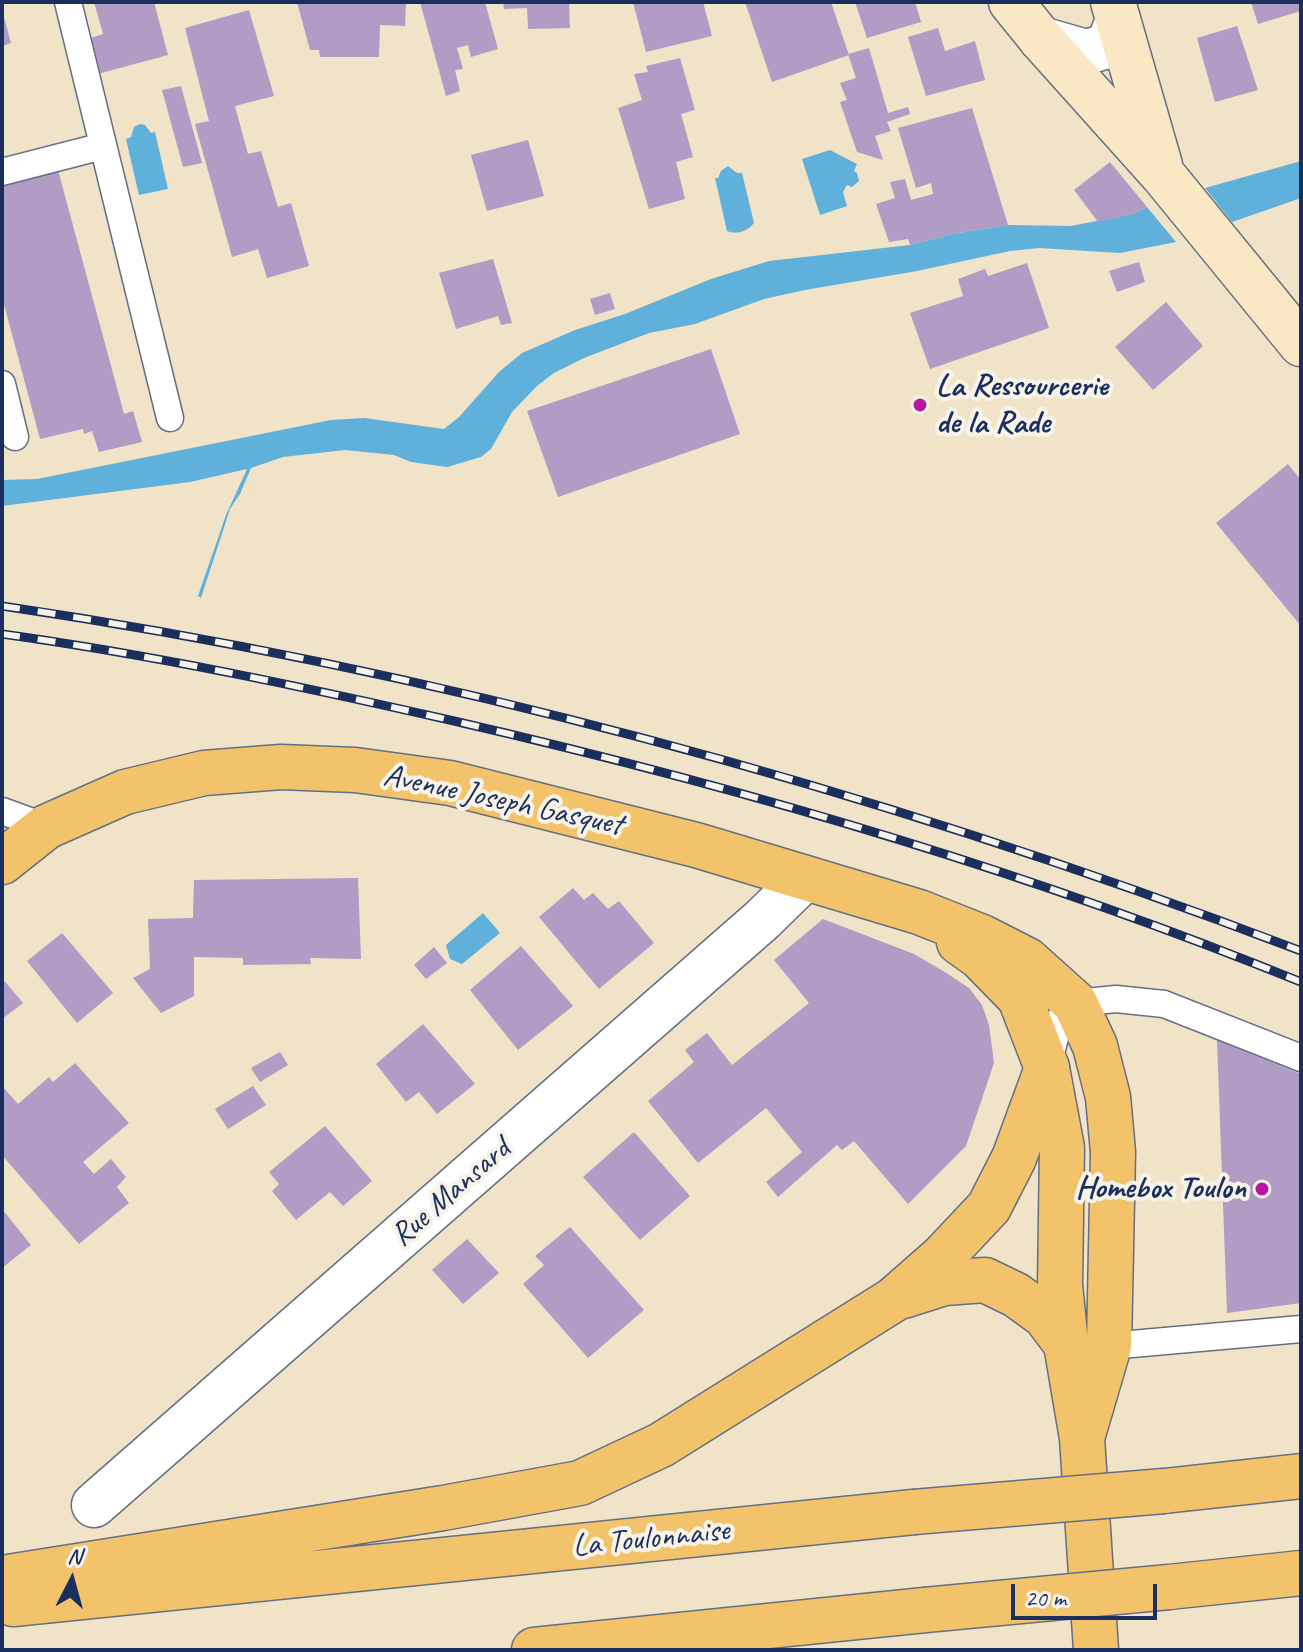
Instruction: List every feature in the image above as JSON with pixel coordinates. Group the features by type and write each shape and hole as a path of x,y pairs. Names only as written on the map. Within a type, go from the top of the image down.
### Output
{"main road":[{"path":"1011,2 1163,175 1301,344"},
{"path":"1116,11 1163,175"},
{"name":"Avenue Joseph Gasquet","path":"2,862 46,827 125,792 204,773 281,767 355,770 450,783 696,845 919,912 982,937 1027,960 1075,1003 1095,1046 1108,1097 1113,1152 1109,1346 1082,1438"},
{"name":"Avenue Joseph Gasquet","path":"919,912 980,957 1020,998 1047,1068 1062,1148 1060,1285 1066,1344 1082,1438 1096,1650"},
{"path":"2,1578 443,1508 580,1483 661,1445 893,1300 942,1257 989,1207 1014,1158 1047,1068"},
{"path":"893,1300 944,1283 985,1280 1016,1295 1045,1316 1066,1344"},
{"name":"La Toulonnaise","path":"2,1606 914,1512 1301,1476"},
{"path":"534,1650 1301,1573"}],"street":[{"path":"1041,39 1086,52 1108,46 1116,11"},
{"name":"Rue Mansard","path":"94,1505 762,920 805,878"}],"lane":[{"path":"68,2 170,418"},
{"path":"2,172 103,146"},
{"path":"2,384 15,437"},
{"path":"2,811 46,827"},
{"path":"1047,1068 1060,1019 1075,1003 1116,999 1164,1004 1301,1058"},
{"path":"1109,1346 1301,1329"}],"water":[{"path":"140,124 151,133 155,132 168,189 139,195 126,139"},
{"path":"830,150 857,164 854,171 859,181 852,187 847,185 843,192 847,206 820,215 802,159"},
{"path":"1301,161 1301,198 1232,222 1205,188"},
{"path":"728,166 742,173 754,223 738,232 727,231 715,178"},
{"path":"1147,207 1176,242 1120,253 1039,248 1010,251 764,299 695,324 649,333 554,373 512,412 491,449 481,457 447,467 411,462 394,455 345,450 283,457 251,468 230,509 201,598 198,596 226,515 247,469 190,482 2,506 2,480 37,479 331,420 364,418 444,429 459,417 499,372 522,353 711,279 769,261 910,245 1008,225 1071,226 1133,214"},
{"path":"483,913 500,933 462,964 450,959 446,945"}],"building":[{"path":"94,2 154,2 168,55 94,75 84,40 103,34"},
{"path":"297,2 406,2 405,26 380,25 379,57 320,57 319,50 310,50"},
{"path":"420,2 485,2 498,49 471,57 468,45 457,48 463,69 455,70 460,91 446,96"},
{"path":"503,2 569,2 570,28 528,29 527,8 504,9"},
{"path":"633,2 703,2 712,36 646,52"},
{"path":"745,2 831,2 849,55 772,82"},
{"path":"855,2 915,2 921,22 867,38"},
{"path":"1251,2 1301,2 1301,11 1258,24"},
{"path":"2,10 11,43 2,46"},
{"path":"249,10 274,96 235,106 248,154 261,151 278,207 291,203 309,266 267,278 258,249 232,257 195,124 209,121 185,28"},
{"path":"1237,26 1258,90 1215,102 1197,38"},
{"path":"938,28 945,51 975,41 985,80 926,96 908,37"},
{"path":"869,48 888,113 908,107 910,114 887,122 891,131 875,136 883,160 857,152 840,102 847,100 840,83 856,78 848,54"},
{"path":"680,58 695,110 681,114 693,157 676,162 685,199 649,209 618,108 642,100 634,74 648,72 646,66"},
{"path":"181,86 202,163 183,167 162,90"},
{"path":"972,108 1008,225 910,245 908,239 889,242 876,204 895,198 890,182 905,179 911,200 933,194 931,183 916,188 898,128"},
{"path":"528,140 544,196 487,211 471,155"},
{"path":"1110,162 1147,207 1133,214 1098,222 1074,190"},
{"path":"58,170 124,414 133,411 142,442 99,452 92,431 84,434 83,429 40,439 2,297 2,185"},
{"path":"493,259 512,323 501,325 498,316 456,329 439,273"},
{"path":"1139,262 1145,282 1117,292 1109,271"},
{"path":"1027,263 1049,328 930,369 910,313 963,296 958,279 985,269 988,276"},
{"path":"610,293 615,309 595,315 590,299"},
{"path":"1166,302 1203,346 1153,390 1115,347"},
{"path":"711,349 740,434 558,497 527,411"},
{"path":"1288,464 1301,480 1301,626 1216,523"},
{"path":"358,878 361,959 310,958 311,964 243,965 243,958 194,957 194,996 161,1013 133,978 150,969 148,919 193,918 194,880"},
{"path":"573,888 584,900 593,893 608,909 619,901 654,943 599,989 539,917"},
{"path":"823,919 914,954 945,972 969,988 982,1005 989,1025 994,1063 966,1146 908,1204 854,1141 842,1150 837,1145 778,1197 766,1182 802,1152 766,1108 698,1163 648,1101 694,1062 685,1050 707,1033 732,1065 809,1003 774,960"},
{"path":"62,933 113,993 77,1023 27,961"},
{"path":"521,946 573,1006 518,1050 470,990"},
{"path":"434,947 447,963 426,979 414,965"},
{"path":"2,978 23,1003 2,1019"},
{"path":"423,1024 475,1084 437,1114 419,1092 406,1102 376,1064"},
{"name":"Homebox Toulon","path":"1217,1040 1301,1074 1301,1303 1227,1313"},
{"path":"280,1052 288,1065 260,1082 251,1068"},
{"path":"75,1063 129,1123 83,1162 94,1174 111,1159 126,1177 117,1187 129,1203 79,1244 2,1155 2,1086 18,1104 49,1077 53,1082"},
{"path":"253,1086 266,1105 228,1129 215,1109"},
{"path":"325,1126 372,1181 343,1206 330,1192 296,1220 272,1191 279,1184 269,1172"},
{"path":"634,1132 690,1196 640,1240 583,1177"},
{"path":"2,1209 31,1245 2,1268"},
{"path":"570,1227 644,1310 588,1358 523,1284 544,1265 535,1256"},
{"path":"467,1239 499,1273 463,1304 432,1270"}],"railway":[{"path":"2,606 168,633 334,665 661,743 983,839 1301,951"},
{"path":"2,634 285,684 454,721 669,774 989,868 1301,982"}],"place":[{"name":"La Ressourcerie de la Rade","path":"920,405"},
{"name":"Homebox Toulon","path":"1262,1189"}]}
